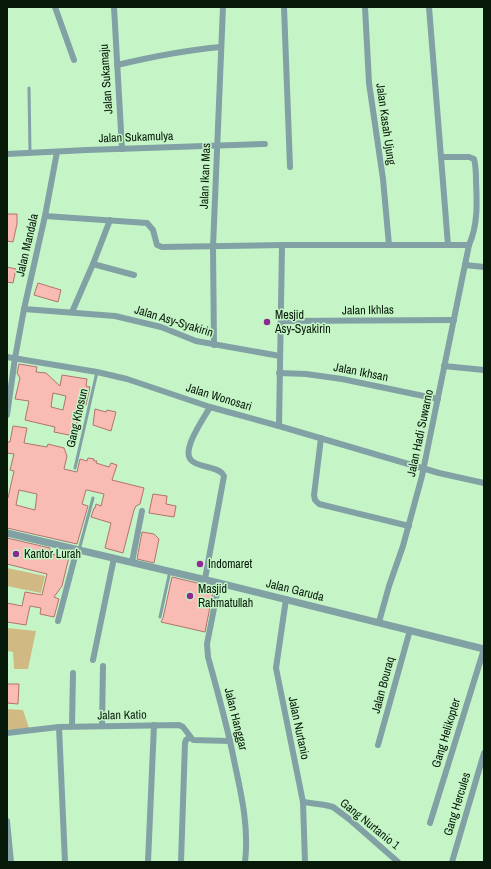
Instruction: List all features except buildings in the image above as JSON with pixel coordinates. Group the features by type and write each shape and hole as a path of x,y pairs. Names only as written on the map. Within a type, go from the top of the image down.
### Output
{"street":[{"path":"55,7 74,60"},
{"name":"Jalan Sukamaju","path":"114,7 122,149"},
{"name":"Jalan Ikan Mas","path":"214,345 213,246 223,7"},
{"path":"284,7 290,167"},
{"name":"Jalan Kasah Ujung","path":"364,7 369,83 380,155 389,245"},
{"path":"430,7 448,245"},
{"path":"117,65 158,55 221,47"},
{"name":"Jalan Sukamulya","path":"7,154 265,144"},
{"name":"Jalan Mandala","path":"7,415 24,309 45,216 57,152"},
{"name":"Jalan Hadi Suwarno","path":"379,622 409,526 424,468 469,245 473,236 476,222 477,191 475,161 472,158 442,157"},
{"path":"45,216 147,223 153,230 158,247 282,245 469,245"},
{"path":"72,312 94,264 110,220"},
{"path":"279,426 282,245"},
{"path":"94,264 134,275"},
{"path":"465,265 484,267"},
{"name":"Jalan Asy-Syakirin","path":"24,309 115,316 161,327 196,341 280,356"},
{"name":"Jalan Ikhlas","path":"281,321 350,322 454,320"},
{"name":"Jalan Wonosari","path":"7,357 98,372 127,379 210,407 322,438 439,473 484,483"},
{"path":"444,366 484,370"},
{"name":"Jalan Ikhsan","path":"279,373 306,374 342,379 438,399"},
{"path":"205,579 224,476 223,473 218,470 193,462 188,456 188,452 193,437 210,407"},
{"path":"322,438 314,495 316,502 409,526"},
{"path":"132,562 142,511"},
{"name":"Jalan Garuda","path":"7,533 205,579 484,649"},
{"path":"58,621 78,550"},
{"path":"93,660 114,558"},
{"name":"Jalan Hanggar","path":"219,583 207,644 208,657 230,741 243,799 246,834 245,862"},
{"name":"Jalan Nurtanio","path":"286,599 276,668 303,802 305,862"},
{"name":"Jalan Bouraq","path":"378,745 410,630"},
{"name":"Gang Helikopter","path":"430,823 484,649"},
{"path":"102,726 103,666"},
{"path":"72,726 73,673"},
{"path":"148,862 154,725"},
{"name":"Jalan Katio","path":"7,733 72,726 179,725 185,729 190,737 197,741 230,741"},
{"path":"59,727 65,862"},
{"path":"181,862 185,743 190,737"},
{"name":"Gang Hercules","path":"452,862 484,753"},
{"name":"Gang Nurtanio 1","path":"303,802 333,807 350,819 398,862"},
{"path":"7,821 11,862"}],"lane":[{"path":"29,88 30,153"},
{"name":"Gang Khosun","path":"75,468 98,372"},
{"path":"78,550 93,498"},
{"path":"160,617 170,571"}],"shaded area":[{"path":"7,568 45,576 41,593 7,586"},
{"path":"7,628 36,631 28,669 14,669 13,652 7,651"},
{"path":"7,709 23,710 29,728 7,730"}],"place":[{"name":"Mesjid Asy-Syakirin","path":"267,322"},
{"name":"Kantor Lurah","path":"16,554"},
{"name":"Indomaret","path":"200,564"},
{"name":"Masjid Rahmatullah","path":"190,596"}]}
